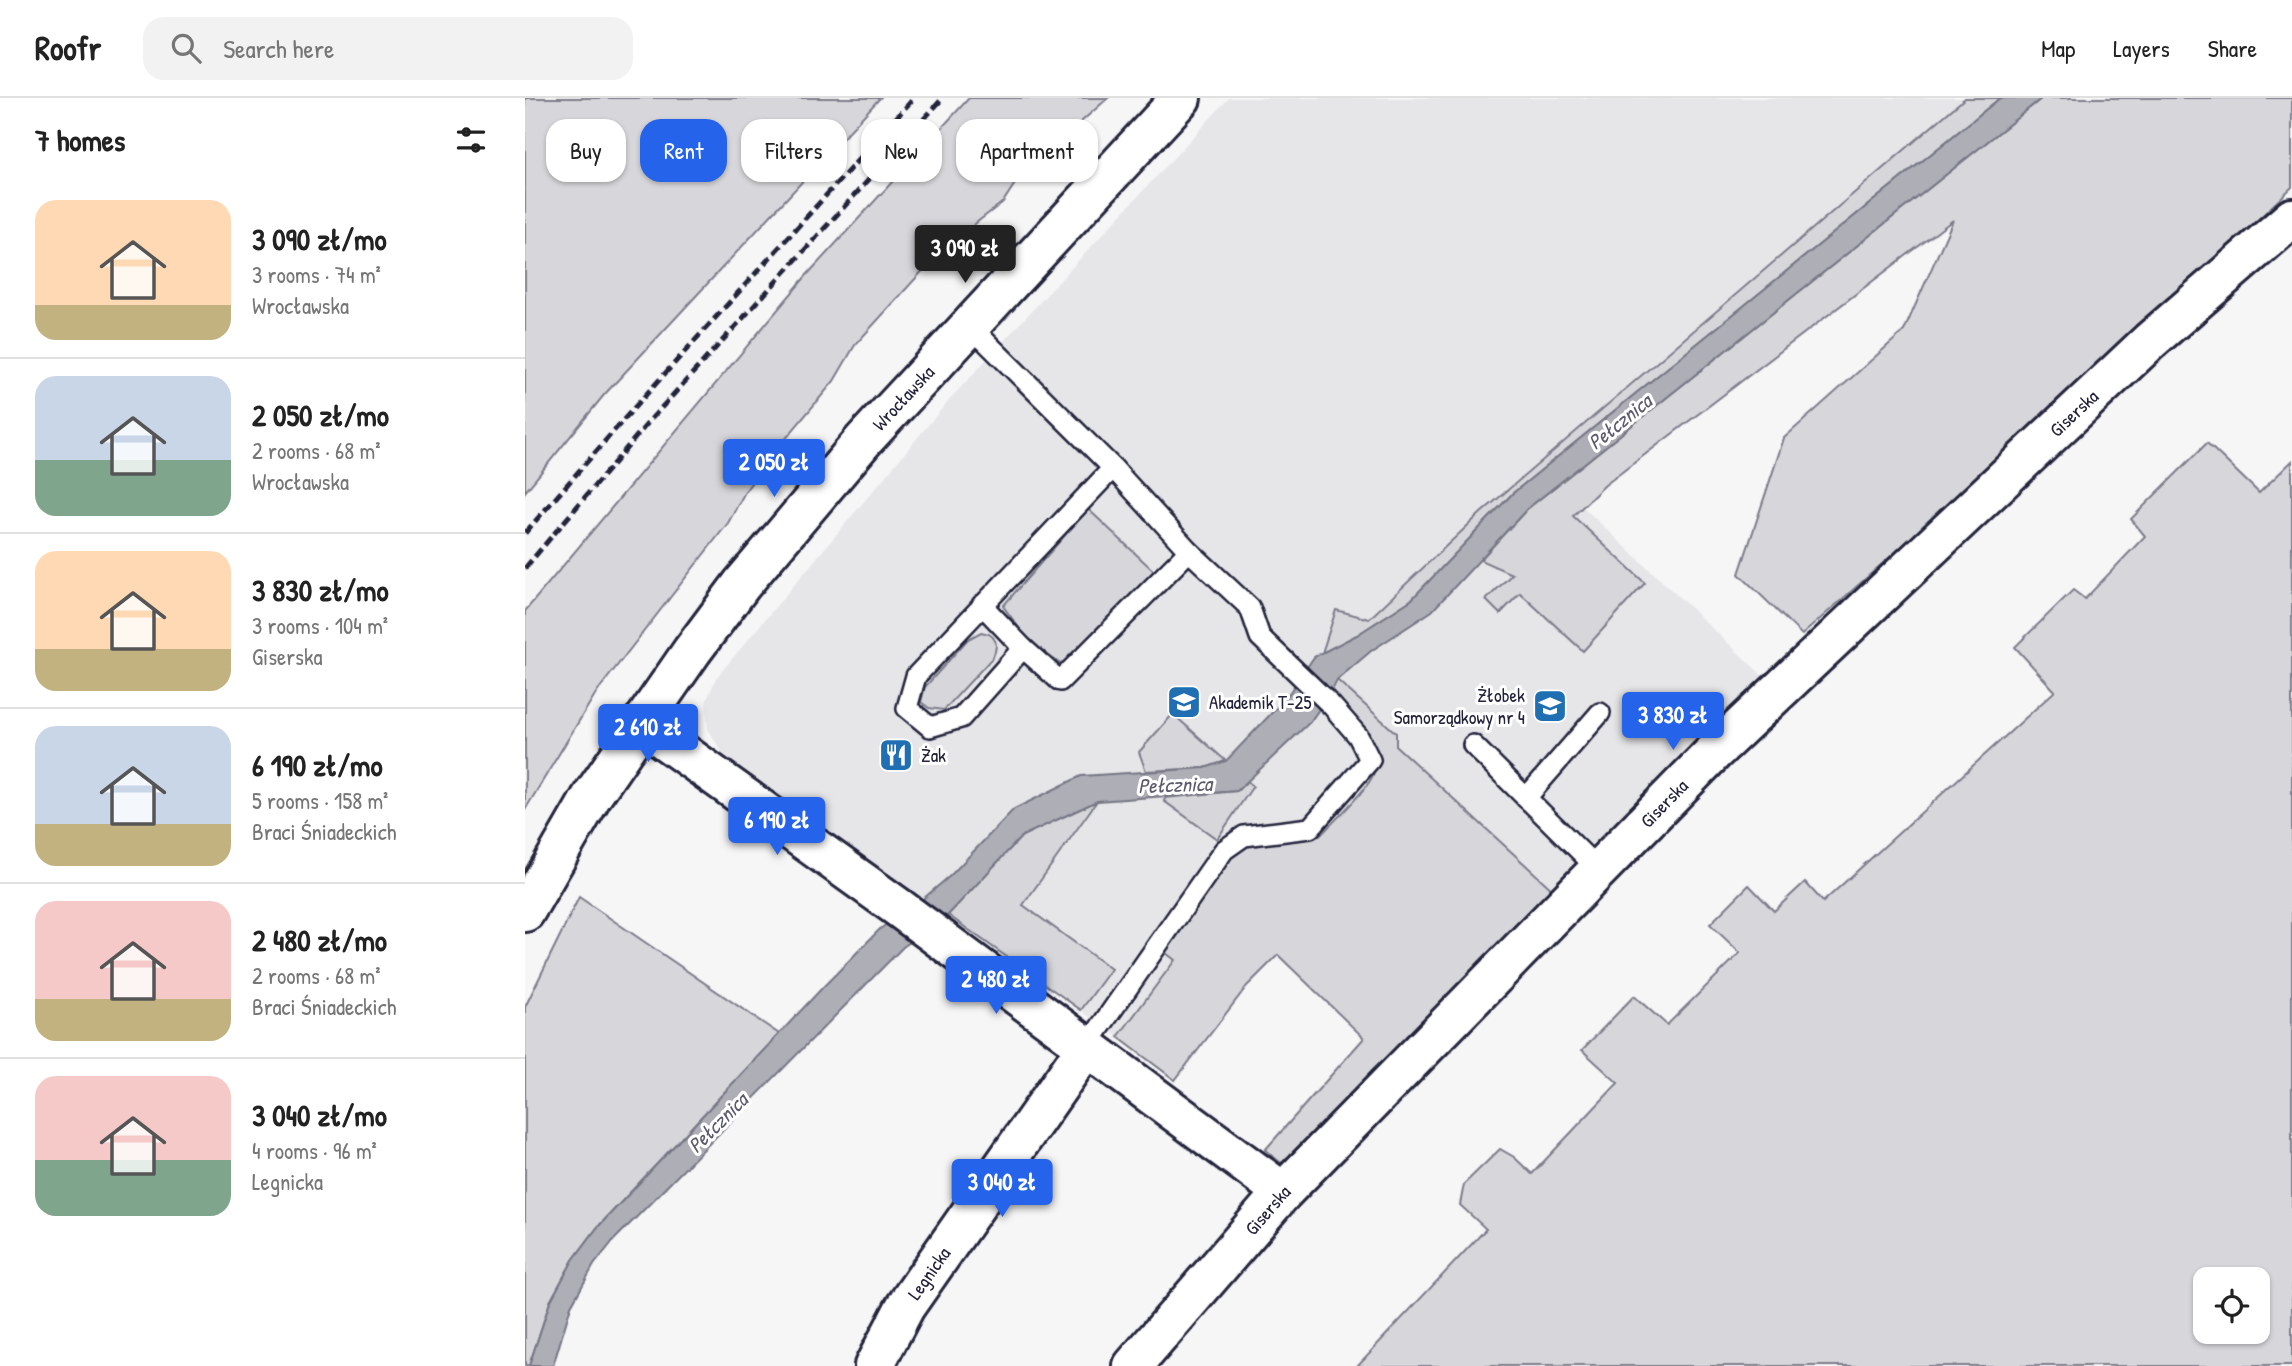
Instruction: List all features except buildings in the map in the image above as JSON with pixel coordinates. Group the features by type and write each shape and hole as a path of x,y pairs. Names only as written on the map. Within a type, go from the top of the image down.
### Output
{"street":[{"name":"Wrocławska","path":"531,902 592,796 692,650 792,524 871,431 1181,98"},
{"name":"Giserska","path":"1133,1366 1283,1192 1714,752 2150,341 2292,218"},
{"path":"642,723 899,908 1283,1192"},
{"name":"Legnicka","path":"874,1366 905,1307 1087,1046"}],"lane":[{"path":"969,325 1113,468 1189,551 1250,608 1260,637 1332,706 1358,736 1370,760 1310,828 1244,836 1224,850 1087,1046"},
{"path":"1023,648 961,718 930,727 907,708 916,677 1113,468"},
{"path":"982,605 1023,648 1060,681 1189,551"},
{"path":"1526,798 1600,713"},
{"path":"1473,745 1599,870"}],"shaded area":[{"path":"525,98 880,98 847,134 847,119 741,119 741,182 802,182 604,395 525,492"},
{"path":"969,98 1108,98 1084,119 956,119 956,182 1016,182 1003,202 976,223 940,258 936,256 855,345 834,381 768,460 746,490 728,523 596,693 525,810 525,611 806,276 892,182 942,182 942,127"},
{"path":"1229,98 1965,98 1481,513 1369,620 1336,610 1318,663 1337,679 1371,651 1432,611 1480,560 1513,573 1583,507 1763,676 1555,892 1545,883 1380,1052 1277,955 1209,913 1118,1037 724,756 708,729 706,702 716,678 950,399"},
{"path":"1965,98 2000,98 1513,493 1411,600 1357,635 1322,653 1336,610 1369,619 1481,513"},
{"path":"2042,98 2292,98 2292,187 2106,365 1802,635 1739,574 1784,438 1904,331 1953,220 1605,485 1573,516 1645,583 1583,651 1520,593 1500,614 1486,600 1512,574 1480,560 1527,509"},
{"path":"2207,443 2259,493 2292,461 2292,1366 1357,1366 1486,1229 1460,1205 1464,1184 1500,1149 1514,1157 1532,1174 1618,1083 1582,1050 1634,996 1667,1025 1740,953 1710,924 1749,885 1774,911 1805,882 1823,902 2055,691 2015,647 2073,590 2085,599 2145,536 2131,519"},
{"path":"1088,509 1155,572 1063,666 1028,640 1003,606"},
{"path":"981,632 989,634 995,641 993,657 944,710 929,708 921,702 925,687 968,639"},
{"path":"1337,680 1396,733 1396,746 1555,892 1294,1163 1280,1162 1265,1150 1364,1038 1278,955 1247,986 1175,1080 1118,1037 1175,960 1162,950 1232,855 1251,841 1278,842 1320,836 1371,779 1376,767 1376,754 1366,731 1331,692"},
{"path":"1173,714 1226,761 1205,768 1146,771 1139,752"},
{"path":"1246,780 1253,786 1217,839 1164,801 1165,798 1236,791"},
{"path":"1097,801 1023,905 1111,969 1081,1010 948,915 1022,836"},
{"path":"579,897 779,1034 597,1228 573,1260 550,1302 529,1366 525,1366 525,1007"}],"water":[{"name":"Pełcznica","path":"2000,98 2042,98 1527,509 1432,611 1371,651 1337,680 1310,722 1237,791 1097,801 1022,836 948,915 903,947 613,1241 594,1265 571,1306 553,1366 529,1366 550,1302 573,1260 597,1228 880,929 951,875 1014,809 1081,776 1205,768 1226,761 1285,699 1314,657 1357,635 1411,600 1513,493"}],"railway":[{"path":"525,533 633,409 914,98"},
{"path":"525,568 652,418 943,98"}],"place":[{"name":"Akademik T-25","path":"1184,702"},
{"name":"Żłobek Samorządkowy nr 4","path":"1550,706"},
{"name":"Żak","path":"896,755"}]}
